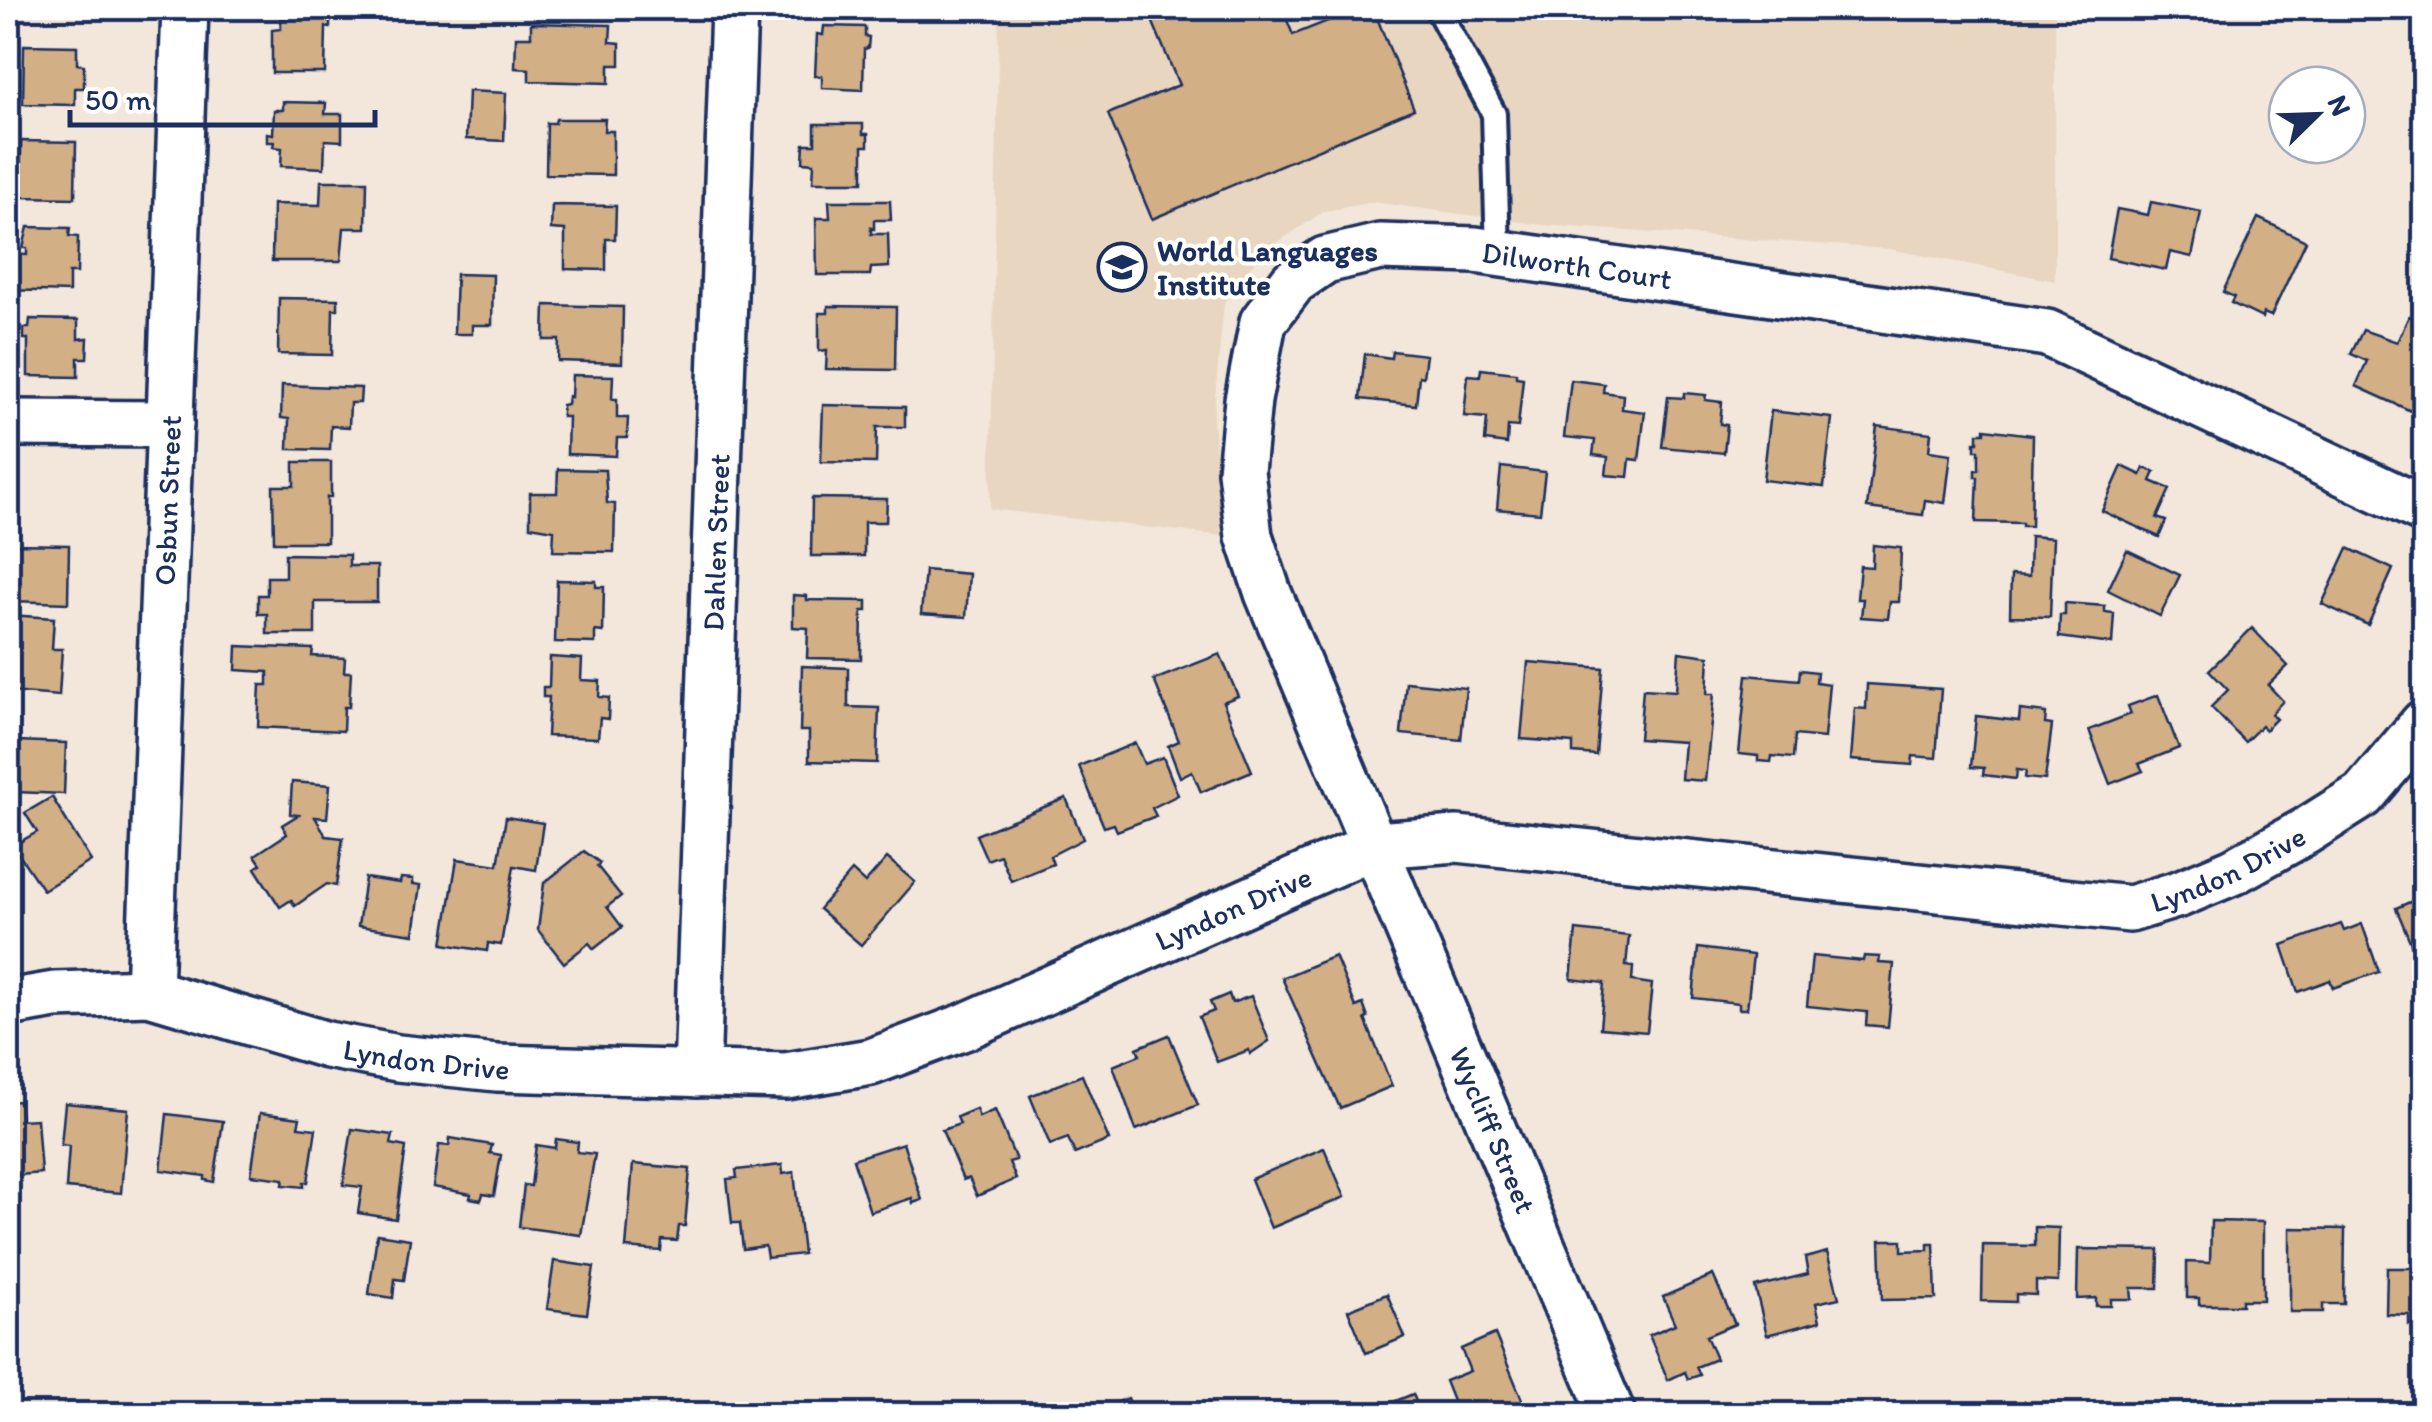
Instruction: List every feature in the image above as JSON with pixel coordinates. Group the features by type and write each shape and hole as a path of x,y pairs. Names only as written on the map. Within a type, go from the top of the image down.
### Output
{"street":[{"name":"Osbun Street","path":"150,992 185,8"},
{"name":"Dahlen Street","path":"698,1074 734,8"},
{"name":"Dilworth Court","path":"1375,845 1268,593 1248,536 1241,471 1262,322 1293,282 1325,260 1380,247 1498,254 2047,334 2424,510"},
{"path":"8,423 170,424"},
{"name":"Lyndon Drive","path":"8,1003 55,995 150,992 327,1045 398,1058 497,1068 786,1076 871,1062 964,1026 1375,845 1457,839 2130,909 2180,894 2234,871 2334,813 2363,794 2424,724"},
{"name":"Wycliff Street","path":"1375,845 1612,1414"}],"lane":[{"path":"1437,8 1494,114 1498,254"}],"shaded area":[{"name":"World Languages Institute","path":"999,8 2055,8 2055,281 1889,249 1542,225 1372,202 1323,212 1260,254 1224,303 1213,419 1223,536 990,509"}],"building":[{"path":"1147,8 1282,8 1293,35 1360,8 1373,8 1414,109 1152,219 1108,114 1179,85"},
{"path":"281,18 330,18 330,28 326,27 325,73 272,73 272,30 281,29"},
{"path":"2418,20 2424,20 2424,81 2418,81"},
{"path":"531,23 611,25 610,42 620,43 620,65 609,65 609,83 529,81 529,69 515,68 516,37 531,37"},
{"path":"824,26 865,27 865,36 869,37 868,48 864,49 863,90 822,88 822,76 815,76 817,34 823,35"},
{"path":"24,45 77,46 77,64 84,65 84,88 75,88 75,105 23,104"},
{"path":"468,91 506,93 504,141 466,139"},
{"path":"283,102 326,103 325,114 342,114 342,141 325,140 324,168 281,166 282,148 267,142 267,133 273,134 274,110 283,110"},
{"path":"556,119 605,119 604,131 613,131 613,175 546,174 547,123 555,123"},
{"path":"815,124 863,124 868,146 863,146 863,182 813,182 814,163 803,162 804,144 815,144"},
{"path":"21,141 76,142 75,198 20,197"},
{"path":"321,181 367,181 366,228 344,228 341,261 272,261 273,204 320,205"},
{"path":"829,201 890,201 891,220 874,220 874,229 871,228 871,234 888,234 889,267 871,268 870,275 817,275 816,218 830,218"},
{"path":"2151,202 2201,212 2192,257 2170,252 2166,270 2108,258 2117,209 2148,215"},
{"path":"552,205 616,206 615,239 606,239 606,270 565,269 565,230 551,229"},
{"path":"2258,218 2306,241 2271,316 2263,313 2262,318 2231,303 2234,297 2223,292"},
{"path":"28,227 70,228 69,236 78,237 77,273 69,273 69,292 8,290 8,254 27,255 27,248 23,248"},
{"path":"456,274 493,275 492,325 472,325 472,334 454,334"},
{"path":"279,298 338,299 338,309 333,309 332,355 278,354"},
{"path":"545,305 623,307 622,363 558,361 559,340 544,340"},
{"path":"828,306 896,307 895,370 826,369 827,350 819,351 819,313 828,313"},
{"path":"2409,316 2424,323 2424,417 2356,386 2367,361 2351,354 2363,330 2397,342"},
{"path":"30,319 78,320 78,339 88,338 87,358 78,358 78,377 28,376 28,339 24,339 24,328 29,328"},
{"path":"1392,351 1426,355 1416,405 1360,399 1365,354 1391,358"},
{"path":"1481,369 1516,373 1516,377 1523,378 1518,427 1508,426 1507,444 1485,441 1487,418 1464,416 1468,375 1480,376"},
{"path":"572,375 613,376 612,399 617,399 617,418 628,418 627,438 617,438 616,456 567,454 568,417 562,417 562,405 571,397"},
{"path":"1571,380 1604,384 1603,392 1623,395 1622,409 1645,412 1639,460 1630,459 1628,477 1606,475 1608,457 1593,455 1595,440 1564,437"},
{"path":"282,385 361,388 360,403 350,403 349,427 331,426 330,450 288,449 289,419 281,418"},
{"path":"1684,393 1706,395 1705,400 1722,402 1720,424 1727,425 1724,453 1662,447 1668,397 1684,398"},
{"path":"823,405 905,407 905,427 877,427 876,463 821,462"},
{"path":"1771,411 1832,418 1824,487 1763,480"},
{"path":"1877,426 1931,433 1929,451 1951,454 1945,503 1925,500 1923,515 1867,508"},
{"path":"1985,429 2033,435 2031,526 1976,522 1975,470 1979,470 1979,450 1975,450 1975,442 1978,433 1985,433"},
{"path":"294,462 331,462 327,542 274,542 273,486 294,486"},
{"path":"2122,466 2141,475 2144,468 2155,472 2151,481 2170,489 2157,518 2166,521 2159,537 2102,511"},
{"path":"1501,467 1545,472 1540,513 1497,509"},
{"path":"558,469 605,470 607,503 615,504 614,552 553,551 554,530 530,526 530,493 557,493"},
{"path":"812,498 887,499 886,522 864,522 864,556 811,556"},
{"path":"2030,536 2053,538 2050,617 2010,616 2011,575 2029,576"},
{"path":"13,544 69,545 68,603 12,601"},
{"path":"1873,545 1901,548 1899,602 1890,602 1888,619 1861,617 1863,599 1857,599 1860,566 1872,567"},
{"path":"2348,548 2393,569 2368,625 2322,604"},
{"path":"2127,550 2180,575 2160,616 2108,590"},
{"path":"285,554 349,555 349,566 377,566 377,602 315,602 315,634 267,634 267,614 258,614 258,595 267,595 267,577 285,577"},
{"path":"925,570 969,574 966,617 921,614"},
{"path":"557,580 596,581 596,587 604,587 603,632 595,631 595,643 555,642"},
{"path":"793,595 807,596 807,600 867,601 867,611 862,611 861,659 807,658 808,628 793,627"},
{"path":"2065,603 2105,606 2105,612 2114,613 2112,644 2059,637"},
{"path":"8,615 54,618 52,649 62,649 59,696 10,692"},
{"path":"2252,628 2288,666 2268,685 2283,701 2271,714 2276,719 2265,730 2261,726 2245,742 2211,707 2228,690 2209,670"},
{"path":"237,646 313,649 312,656 345,658 344,672 351,672 343,731 258,727 260,685 268,685 268,672 236,670"},
{"path":"1679,652 1709,656 1707,694 1714,694 1705,781 1681,779 1684,742 1639,739 1643,689 1676,691"},
{"path":"1220,654 1238,696 1223,702 1252,771 1201,792 1192,771 1180,777 1168,746 1179,741 1154,680"},
{"path":"550,657 582,659 581,680 600,681 599,697 609,698 608,719 600,718 598,738 547,736 549,697 543,697 543,687 549,687"},
{"path":"1528,662 1603,668 1596,755 1573,753 1573,743 1521,739"},
{"path":"802,666 848,668 848,707 879,708 877,763 809,761 809,731 800,731"},
{"path":"1800,670 1817,672 1816,682 1829,684 1824,738 1795,735 1793,758 1772,756 1771,762 1739,754 1747,675 1799,680"},
{"path":"1406,682 1466,688 1461,740 1401,734"},
{"path":"1867,684 1941,689 1936,758 1913,756 1912,765 1851,760 1855,708 1866,709"},
{"path":"2158,695 2179,748 2139,764 2143,771 2110,784 2089,730 2131,714 2128,706"},
{"path":"2020,710 2046,713 2045,724 2052,725 2045,780 2025,778 2026,771 2017,770 2016,779 1983,775 1984,768 1971,767 1976,716 2019,721"},
{"path":"17,741 66,743 64,794 15,792"},
{"path":"1135,743 1144,764 1163,757 1178,795 1152,808 1156,816 1117,831 1114,824 1104,827 1079,766"},
{"path":"292,782 330,785 327,818 315,817 326,836 343,838 336,886 327,884 295,906 291,900 280,907 255,868 261,864 255,855 287,834 282,825 298,815 290,814"},
{"path":"52,797 91,861 43,890 13,846 37,832 25,813"},
{"path":"1066,798 1083,839 1050,856 1053,864 1011,881 1000,855 987,860 976,835"},
{"path":"506,817 543,823 536,870 514,866 501,945 488,943 487,951 443,944 457,859 498,865"},
{"path":"584,851 600,863 597,866 621,896 607,907 622,927 594,949 589,943 564,963 538,930 544,883"},
{"path":"887,858 915,882 861,945 819,909 852,871 865,883"},
{"path":"365,878 400,883 401,878 413,879 413,884 421,885 414,934 358,926"},
{"path":"2424,896 2424,949 2415,953 2396,908"},
{"path":"2341,924 2344,931 2362,924 2379,972 2333,988 2330,980 2298,992 2282,945"},
{"path":"1576,930 1629,936 1626,966 1633,967 1632,981 1652,984 1647,1032 1600,1028 1604,983 1571,979"},
{"path":"1698,948 1753,955 1747,1009 1739,1009 1739,1003 1693,998"},
{"path":"1335,956 1356,1007 1363,1004 1368,1018 1365,1019 1392,1086 1340,1108 1282,978"},
{"path":"1812,956 1863,961 1864,956 1880,957 1879,963 1894,964 1888,1027 1866,1025 1867,1012 1807,1006"},
{"path":"1229,994 1232,1003 1251,996 1269,1041 1250,1054 1249,1050 1217,1062 1199,1017 1214,1011 1210,1002"},
{"path":"1169,1035 1198,1105 1136,1130 1113,1066 1140,1055 1137,1048"},
{"path":"1082,1075 1109,1140 1075,1154 1068,1138 1050,1145 1030,1096"},
{"path":"19,1101 21,1120 37,1119 41,1173 8,1176 8,1102"},
{"path":"65,1103 128,1109 121,1193 66,1188 69,1146 61,1145"},
{"path":"976,1109 979,1117 995,1110 1016,1160 1009,1162 1016,1179 977,1196 969,1178 963,1180 942,1130 960,1124 957,1117"},
{"path":"260,1113 300,1118 298,1127 316,1129 304,1187 283,1185 284,1179 251,1175"},
{"path":"167,1114 223,1121 214,1182 205,1180 205,1176 161,1170"},
{"path":"352,1129 393,1135 391,1144 406,1147 396,1219 358,1213 362,1187 343,1185"},
{"path":"450,1138 492,1145 490,1153 501,1155 494,1196 483,1194 481,1200 470,1198 471,1194 433,1187 439,1145 449,1146"},
{"path":"556,1139 578,1142 577,1152 595,1154 581,1235 519,1227 524,1185 531,1186 536,1145 555,1148"},
{"path":"903,1143 922,1200 913,1203 912,1198 870,1212 853,1159"},
{"path":"1324,1148 1345,1197 1271,1228 1251,1179"},
{"path":"633,1164 690,1169 685,1226 679,1226 677,1241 662,1240 661,1251 626,1248"},
{"path":"782,1165 783,1174 794,1172 803,1254 767,1258 765,1246 743,1249 740,1223 732,1223 727,1179 737,1178 736,1170"},
{"path":"2211,1221 2263,1222 2263,1300 2242,1300 2242,1305 2199,1305 2199,1298 2187,1298 2187,1262 2210,1263"},
{"path":"2035,1227 2059,1228 2058,1282 2036,1281 2036,1295 2016,1294 2016,1302 1982,1301 1983,1245 2035,1246"},
{"path":"2290,1228 2345,1229 2344,1304 2323,1304 2323,1312 2290,1312"},
{"path":"377,1234 410,1239 404,1280 395,1279 393,1298 369,1294"},
{"path":"1880,1240 1902,1240 1902,1251 1928,1250 1928,1244 1934,1244 1936,1299 1882,1300"},
{"path":"2078,1249 2159,1250 2158,1288 2131,1288 2132,1299 2111,1299 2111,1306 2096,1306 2096,1298 2077,1299"},
{"path":"2419,1249 2424,1250 2424,1315 2422,1325 2409,1325 2409,1315 2386,1314 2387,1268 2418,1268"},
{"path":"1827,1252 1839,1298 1816,1303 1820,1321 1767,1335 1755,1287 1808,1274 1805,1258"},
{"path":"554,1261 594,1267 587,1314 547,1309"},
{"path":"1713,1275 1735,1324 1706,1336 1716,1359 1696,1367 1700,1375 1688,1379 1685,1372 1668,1380 1649,1335 1675,1324 1663,1297"},
{"path":"1387,1294 1405,1337 1366,1353 1348,1310"},
{"path":"1495,1334 1528,1414 1458,1414 1445,1381 1470,1371 1461,1349"},
{"path":"1413,1394 1421,1414 1364,1414"},
{"path":"1128,1398 1135,1414 1092,1412"},
{"path":"407,1402 459,1412 404,1414"},
{"path":"315,1409 354,1414 314,1414"}],"place":[{"name":"World Languages Institute","path":"1122,267"}]}
